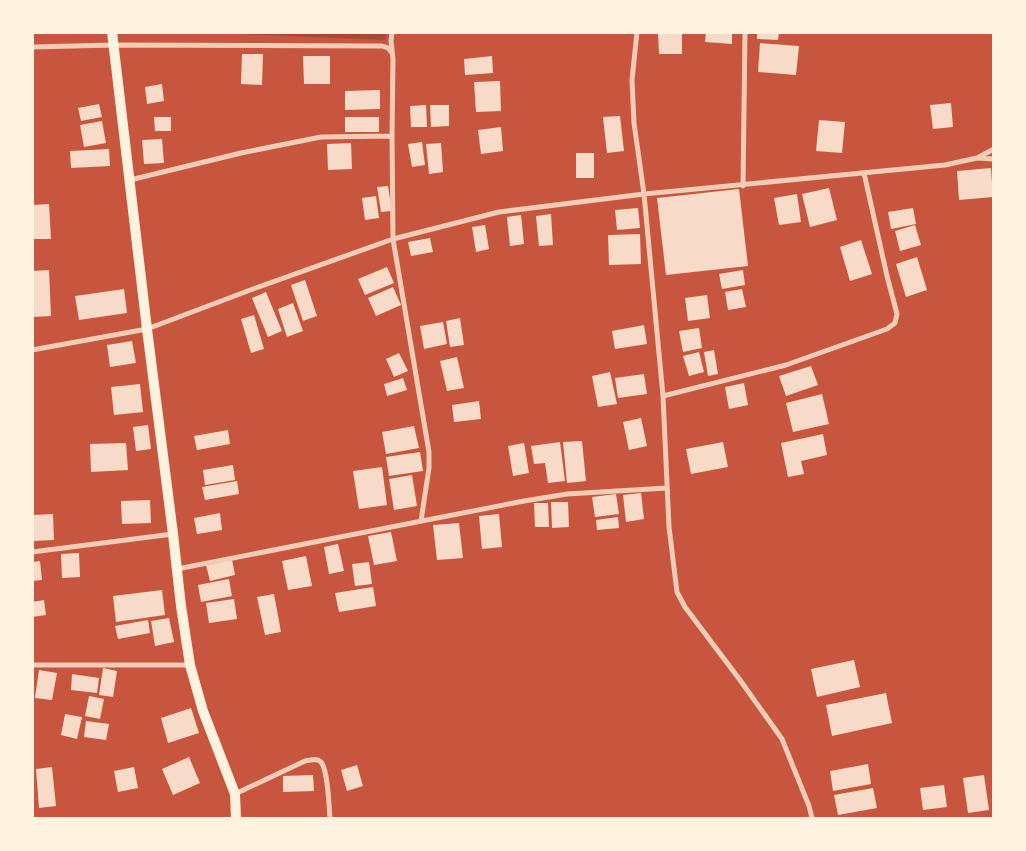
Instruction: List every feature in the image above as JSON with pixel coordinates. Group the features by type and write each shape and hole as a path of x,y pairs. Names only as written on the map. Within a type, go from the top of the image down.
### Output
{"main road":[{"path":"112,32 176,569 190,665 203,712 235,794 236,818"}],"street":[{"path":"392,32 394,239 429,452 421,521"},
{"path":"638,32 632,80 634,123 644,194 663,396 669,527 676,592 685,608 740,680 782,740 809,806 812,818"},
{"path":"743,186 745,32"},
{"path":"32,47 114,45 382,46 392,52"},
{"path":"130,180 241,153 321,137 392,136"},
{"path":"32,350 147,329 394,239 499,212 644,194 743,186 945,165 976,158 994,149"},
{"path":"976,158 994,159"},
{"path":"663,396 786,365 887,329 894,323 897,314 864,174"},
{"path":"176,569 524,501 567,494 667,488"},
{"path":"32,552 173,534"},
{"path":"32,665 190,665"},
{"path":"235,794 305,761 314,759 321,762 325,772 330,818"}],"shaded area":[{"path":"240,32 387,33 385,40 240,34"}],"building":[{"path":"658,32 682,32 682,54 659,54"},
{"path":"706,32 732,32 732,44 705,42"},
{"path":"757,32 779,32 778,40 757,39"},
{"path":"760,43 799,46 796,75 758,72"},
{"path":"242,54 263,54 262,85 241,84"},
{"path":"303,56 330,56 330,84 304,84"},
{"path":"492,56 493,73 465,75 464,59"},
{"path":"500,81 501,111 476,112 474,82"},
{"path":"162,84 164,101 147,104 145,87"},
{"path":"380,90 380,109 345,110 345,91"},
{"path":"951,103 953,127 933,129 930,105"},
{"path":"99,104 102,117 81,121 78,108"},
{"path":"426,105 427,127 411,127 410,106"},
{"path":"430,105 449,105 449,126 431,127"},
{"path":"620,116 624,151 607,153 603,117"},
{"path":"154,117 171,117 171,131 155,131"},
{"path":"345,117 379,117 379,132 345,132"},
{"path":"819,120 845,122 842,153 816,151"},
{"path":"102,121 106,143 84,147 80,125"},
{"path":"501,127 503,151 481,154 478,130"},
{"path":"162,139 164,163 144,164 142,140"},
{"path":"422,142 425,165 412,167 408,144"},
{"path":"351,143 352,169 328,170 327,144"},
{"path":"441,143 443,172 429,174 426,144"},
{"path":"109,149 110,166 71,168 70,151"},
{"path":"576,153 594,153 594,178 576,178"},
{"path":"991,168 993,197 959,200 957,171"},
{"path":"388,186 392,211 381,212 377,187"},
{"path":"829,188 837,220 810,227 802,194"},
{"path":"739,189 748,266 666,275 657,198"},
{"path":"797,194 801,222 779,225 774,198"},
{"path":"376,196 379,218 365,220 362,198"},
{"path":"49,204 51,239 34,239 32,205"},
{"path":"638,208 640,228 617,230 615,210"},
{"path":"913,208 916,224 891,229 888,212"},
{"path":"551,214 553,245 539,246 536,216"},
{"path":"521,215 524,244 510,246 507,217"},
{"path":"485,225 489,249 476,252 472,227"},
{"path":"915,225 921,245 900,251 895,231"},
{"path":"640,234 641,264 609,265 608,235"},
{"path":"430,238 433,252 411,256 408,242"},
{"path":"861,240 872,274 850,281 840,247"},
{"path":"917,257 927,290 906,297 896,264"},
{"path":"387,267 394,283 365,295 358,279"},
{"path":"49,270 51,316 32,317 32,271"},
{"path":"743,270 745,285 722,289 719,274"},
{"path":"305,280 317,316 303,321 291,285"},
{"path":"393,287 401,305 376,316 368,298"},
{"path":"124,289 127,313 79,320 75,296"},
{"path":"742,289 746,307 728,310 725,292"},
{"path":"266,292 282,331 268,337 252,298"},
{"path":"707,295 710,318 688,321 685,298"},
{"path":"293,303 303,331 287,337 278,309"},
{"path":"254,315 264,349 251,353 241,319"},
{"path":"460,318 464,345 450,347 446,321"},
{"path":"443,322 447,344 424,349 420,326"},
{"path":"644,325 647,344 615,349 612,331"},
{"path":"699,328 702,348 683,352 679,331"},
{"path":"132,341 136,363 110,367 107,345"},
{"path":"714,350 718,374 708,376 704,352"},
{"path":"699,352 704,372 689,376 683,356"},
{"path":"399,353 408,371 394,377 386,359"},
{"path":"457,357 464,388 447,391 440,361"},
{"path":"811,366 818,385 786,396 779,376"},
{"path":"610,372 617,404 598,407 592,376"},
{"path":"644,374 647,394 618,398 615,378"},
{"path":"403,378 407,390 387,396 384,384"},
{"path":"744,383 748,405 729,409 725,387"},
{"path":"140,384 143,412 114,415 111,387"},
{"path":"822,394 829,424 793,432 786,403"},
{"path":"479,401 481,419 454,422 452,405"},
{"path":"641,418 647,446 629,450 623,422"},
{"path":"148,425 151,449 136,451 133,427"},
{"path":"414,426 419,448 386,454 382,432"},
{"path":"228,430 230,444 197,450 194,436"},
{"path":"823,434 827,455 801,461 804,474 788,477 781,443"},
{"path":"582,441 586,481 567,483 563,442"},
{"path":"560,442 565,481 548,483 545,463 534,464 531,446"},
{"path":"723,442 728,467 691,474 686,449"},
{"path":"126,443 128,470 91,472 90,444"},
{"path":"524,443 529,473 513,476 508,446"},
{"path":"420,452 423,471 389,476 386,457"},
{"path":"233,465 235,480 205,485 203,470"},
{"path":"382,467 387,505 359,509 353,471"},
{"path":"412,475 417,506 394,510 389,479"},
{"path":"237,481 239,494 205,500 202,487"},
{"path":"641,493 644,519 626,522 623,495"},
{"path":"616,494 619,514 595,517 592,497"},
{"path":"150,500 151,523 122,524 121,501"},
{"path":"551,502 568,502 569,527 552,528"},
{"path":"534,503 548,503 549,527 535,527"},
{"path":"220,513 222,530 197,534 194,518"},
{"path":"53,514 54,540 34,541 33,515"},
{"path":"499,514 502,547 482,549 479,516"},
{"path":"618,517 619,528 597,530 596,520"},
{"path":"459,523 463,558 437,560 433,525"},
{"path":"391,532 397,561 374,565 368,536"},
{"path":"338,544 344,571 329,574 324,547"},
{"path":"79,553 80,577 62,578 61,554"},
{"path":"306,556 312,586 288,590 282,561"},
{"path":"232,559 235,575 210,581 206,565"},
{"path":"40,561 42,580 32,581 32,562"},
{"path":"369,562 372,584 355,586 352,564"},
{"path":"229,579 232,596 201,602 198,585"},
{"path":"373,587 376,606 339,612 335,593"},
{"path":"162,590 165,615 116,622 113,596"},
{"path":"274,594 281,632 265,635 257,597"},
{"path":"234,599 237,619 209,623 206,603"},
{"path":"44,600 46,615 32,617 32,602"},
{"path":"169,618 174,642 155,646 151,621"},
{"path":"148,620 150,633 118,639 115,626"},
{"path":"854,660 860,687 817,697 811,669"},
{"path":"103,668 117,671 113,697 99,695"},
{"path":"39,670 57,673 52,700 35,698"},
{"path":"72,674 99,678 97,693 71,690"},
{"path":"886,693 892,723 832,736 826,705"},
{"path":"89,696 104,699 100,719 85,716"},
{"path":"191,708 199,733 168,743 161,718"},
{"path":"65,714 82,717 77,739 61,735"},
{"path":"86,721 109,724 106,740 84,737"},
{"path":"189,757 200,783 173,795 162,769"},
{"path":"868,764 871,784 833,791 830,771"},
{"path":"357,765 363,786 347,791 341,770"},
{"path":"52,767 56,806 39,808 36,769"},
{"path":"134,767 138,788 118,792 114,771"},
{"path":"313,775 314,791 283,792 283,776"},
{"path":"984,775 989,810 968,813 963,778"},
{"path":"944,785 947,807 923,810 920,788"},
{"path":"873,788 877,808 838,815 834,795"}]}
